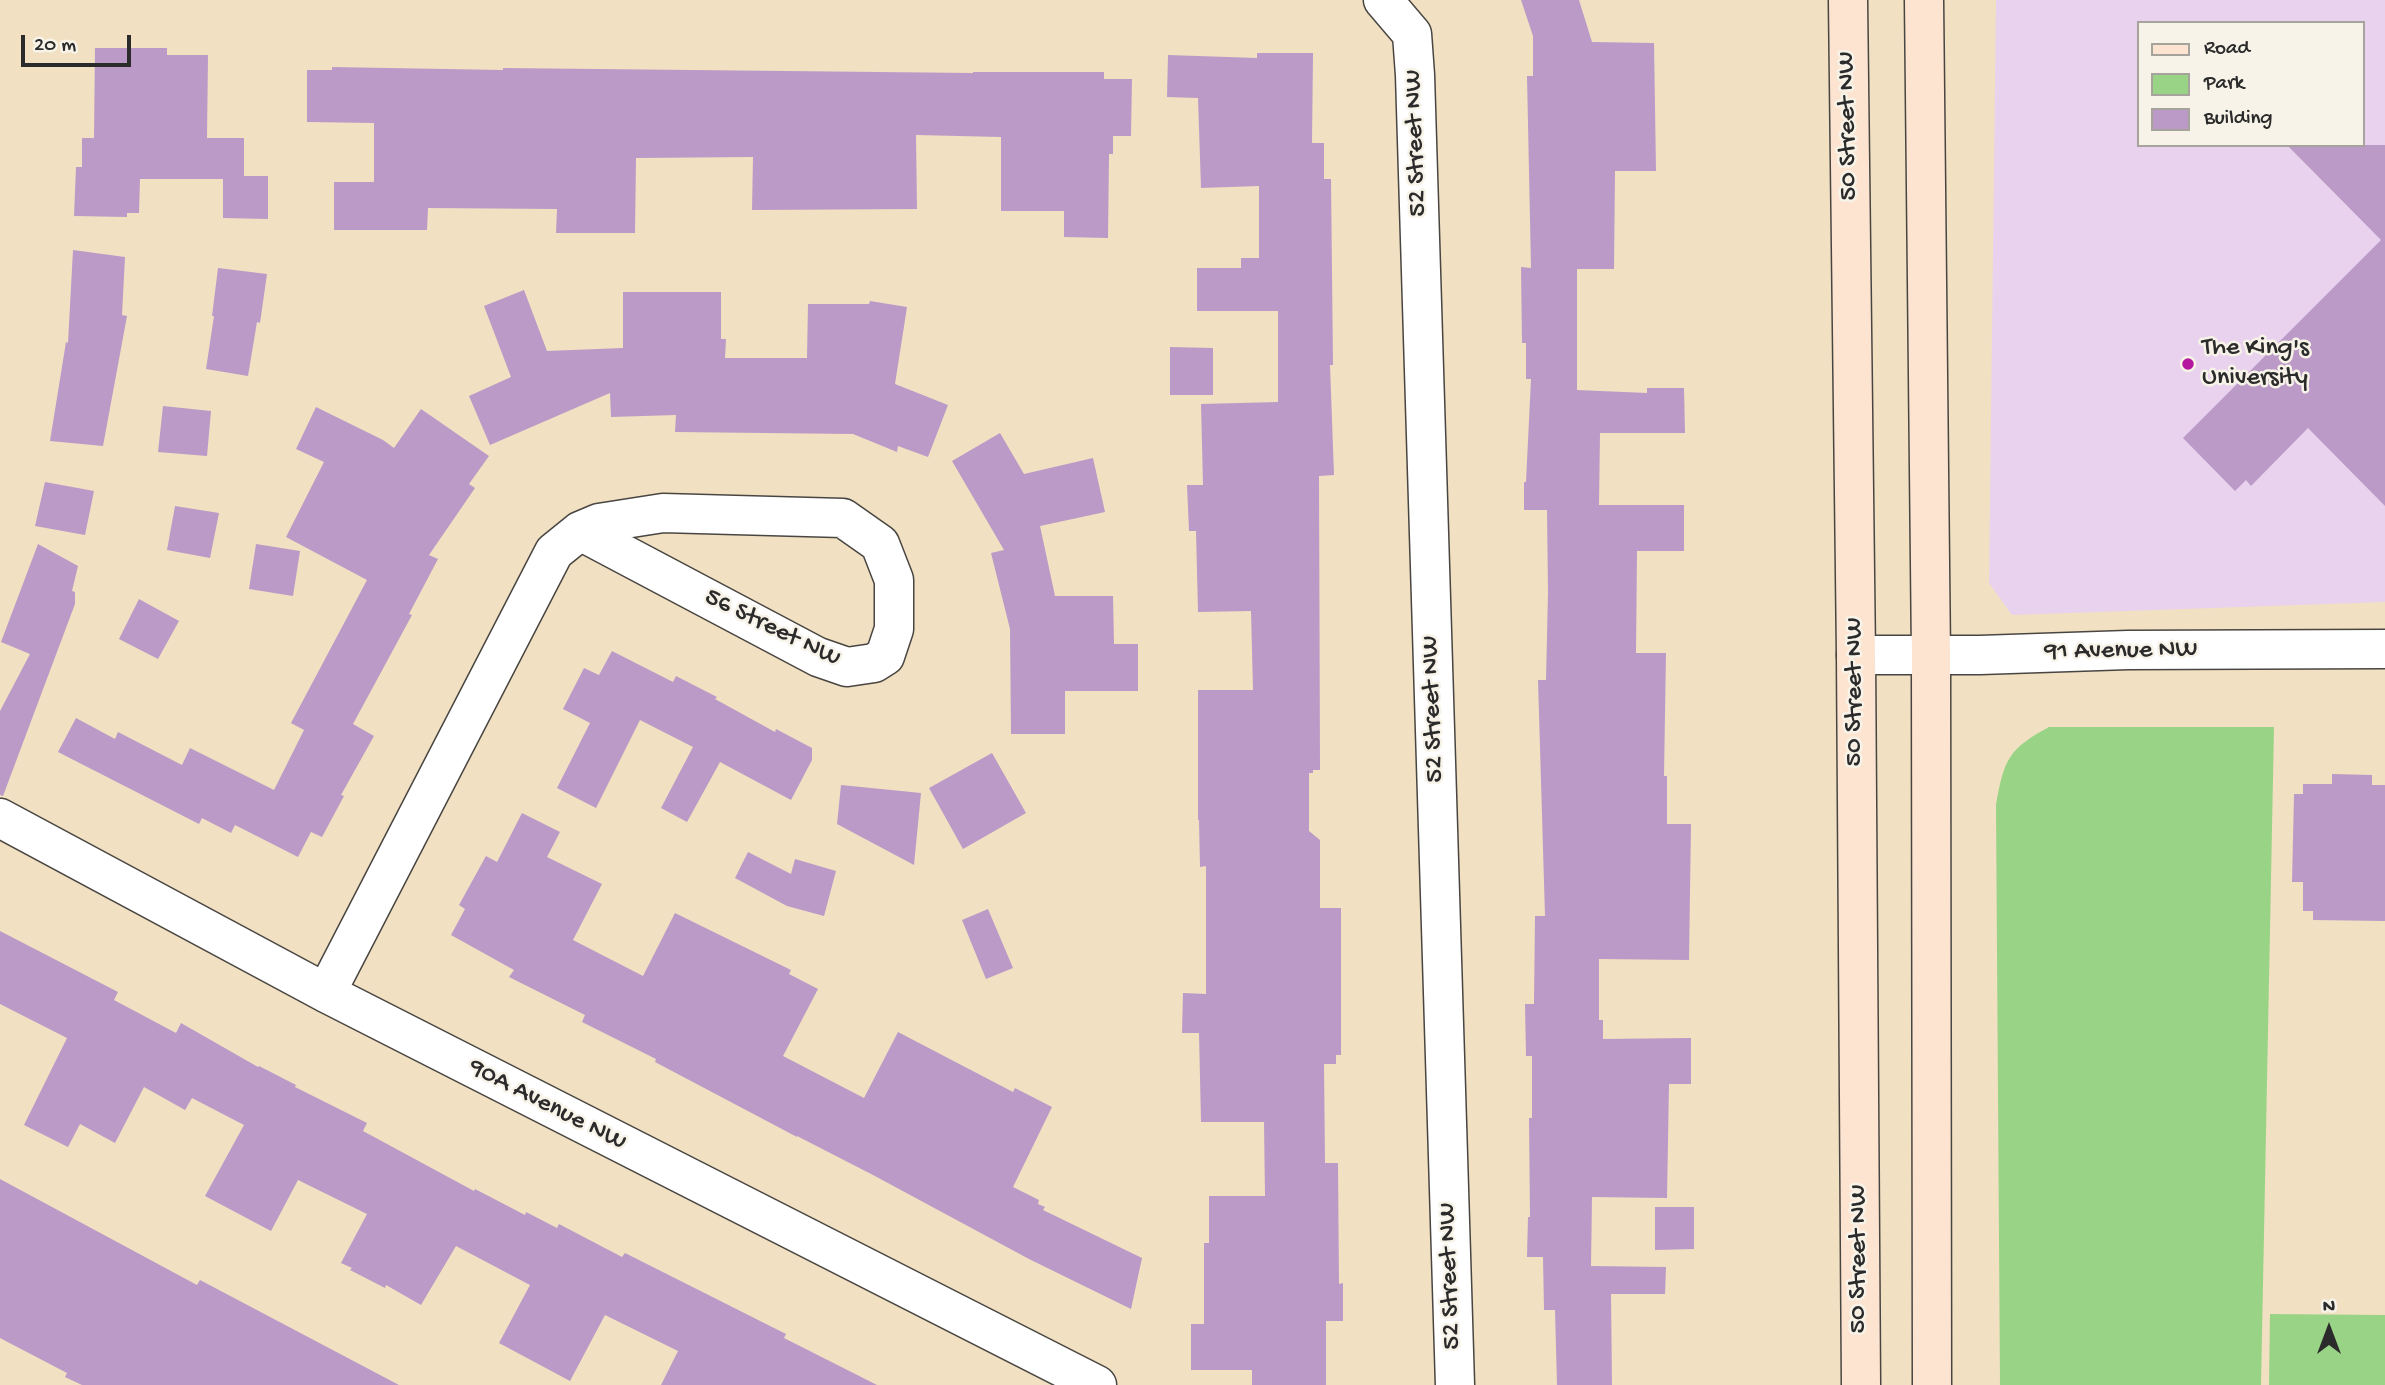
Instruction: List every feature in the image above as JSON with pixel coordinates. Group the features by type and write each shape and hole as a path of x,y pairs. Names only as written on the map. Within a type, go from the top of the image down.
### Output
{"main road":[{"name":"50 Street NW","path":"1847,0 1856,655 1861,1385"},
{"path":"1924,0 1931,656 1932,1385"}],"street":[{"name":"52 Street NW","path":"1384,0 1412,34 1455,1385"},
{"name":"56 Street NW","path":"326,993 554,552 580,531 599,523 663,513 843,518 880,544 894,580 894,629 885,656 874,663 847,667 818,657 580,531"},
{"name":"91 Avenue NW","path":"1856,655 2385,649"},
{"name":"90A Avenue NW","path":"0,818 326,993 1097,1385"}],"shaded area":[{"name":"The King's University","path":"1996,0 2385,0 2385,602 2012,615 1989,583"}],"green space":[{"path":"2049,727 2274,727 2261,1385 2000,1385 1996,805 2005,766 2010,757 2025,742"},
{"path":"2270,1314 2385,1315 2385,1385 2269,1385"}],"building":[{"path":"1521,0 1579,0 1592,42 1654,43 1656,171 1615,171 1614,269 1577,269 1577,390 1647,393 1647,388 1684,388 1685,433 1600,433 1599,505 1684,505 1684,551 1637,551 1636,653 1666,653 1664,776 1667,776 1667,824 1691,824 1689,960 1599,959 1599,1020 1603,1020 1603,1039 1691,1038 1691,1084 1669,1084 1667,1198 1592,1197 1591,1266 1666,1267 1665,1294 1611,1294 1612,1385 1557,1385 1555,1310 1544,1310 1543,1257 1527,1257 1532,1056 1526,1056 1525,1004 1534,1004 1535,916 1545,916 1538,680 1546,680 1548,592 1547,510 1524,510 1531,379 1526,379 1526,343 1522,343 1521,267 1531,268 1527,76 1533,76 1533,36"},
{"path":"95,48 167,48 167,55 208,55 207,138 244,138 244,176 268,176 268,219 223,218 223,179 140,179 139,213 127,213 127,217 74,216 76,167 82,167 82,138 94,138"},
{"path":"1257,53 1313,53 1312,143 1324,143 1324,179 1331,179 1333,365 1330,365 1334,475 1319,476 1320,770 1309,773 1309,831 1320,840 1320,908 1341,908 1341,1055 1336,1055 1336,1064 1324,1064 1325,1163 1338,1163 1339,1284 1343,1283 1343,1321 1326,1321 1326,1385 1252,1385 1252,1370 1191,1370 1191,1324 1204,1324 1204,1243 1209,1243 1209,1196 1265,1196 1264,1122 1201,1122 1199,1033 1182,1033 1183,993 1206,994 1206,866 1200,867 1198,820 1198,690 1253,690 1251,611 1198,612 1196,531 1189,531 1187,485 1203,485 1201,404 1278,402 1278,311 1197,311 1197,268 1241,268 1241,258 1259,258 1259,186 1201,188 1198,98 1167,97 1168,55 1257,58"},
{"path":"332,67 1104,72 1104,79 1132,79 1131,136 1113,136 1113,154 1109,154 1108,238 1064,237 1064,211 1001,211 1001,137 916,135 917,209 752,210 753,157 636,158 635,233 556,233 557,209 428,208 427,230 334,230 334,182 374,182 374,123 307,122 307,70 332,70"},
{"path":"2385,145 2385,506 2308,428 2251,486 2246,480 2235,491 2183,438 2381,240 2289,147"},
{"path":"73,250 125,257 122,315 127,316 103,446 50,441 66,342 68,343"},
{"path":"218,268 267,274 248,376 206,369"},
{"path":"524,290 547,351 623,348 623,292 721,292 721,339 726,339 725,358 807,358 808,304 869,304 870,301 907,307 895,384 948,405 928,457 898,446 897,452 853,434 675,432 676,415 611,417 610,393 490,445 469,396 511,377 484,306"},
{"path":"1170,347 1213,348 1213,395 1170,395"},
{"path":"163,406 211,411 207,456 158,452"},
{"path":"316,407 394,448 421,409 489,456 469,484 475,488 429,555 438,559 409,614 412,615 353,724 374,736 341,795 344,796 322,837 311,832 298,857 235,825 231,833 202,818 199,824 58,752 76,718 115,739 118,732 182,765 190,748 274,790 304,730 291,723 367,580 286,537 324,462 296,449"},
{"path":"1000,433 1024,474 1093,458 1105,512 1040,526 1055,596 1113,596 1114,644 1138,644 1138,691 1065,691 1065,734 1011,734 1010,629 991,553 1004,550 952,461"},
{"path":"45,482 94,491 85,535 35,526"},
{"path":"175,506 219,513 210,558 167,550"},
{"path":"38,544 78,566 72,591 75,592 75,604 3,796 0,795 0,711 30,654 1,642"},
{"path":"256,544 300,551 293,596 249,589"},
{"path":"139,599 179,621 158,659 119,639"},
{"path":"612,651 673,682 676,676 775,732 776,729 812,748 812,760 791,800 720,762 687,822 661,808 693,747 640,720 596,808 557,788 590,723 563,709 584,668 599,675"},
{"path":"992,753 1026,813 963,849 929,788"},
{"path":"2332,774 2372,775 2372,785 2385,785 2385,921 2313,920 2313,911 2303,911 2303,882 2292,882 2294,794 2303,794 2303,784 2332,784"},
{"path":"841,785 921,793 914,865 837,824"},
{"path":"522,813 560,832 547,857 602,884 573,940 643,976 675,913 791,970 789,974 818,989 783,1056 864,1098 898,1032 1013,1092 1015,1088 1052,1107 1013,1187 1039,1200 1038,1204 1045,1207 1043,1210 1142,1258 1131,1309 1029,1259 582,1022 585,1015 509,977 514,970 451,935 465,909 459,905 486,856 497,862"},
{"path":"748,852 791,874 795,859 836,871 824,916 787,906 735,878"},
{"path":"988,909 1013,968 986,979 962,920"},
{"path":"0,931 118,992 114,1000 176,1033 181,1023 258,1067 296,1085 295,1087 367,1123 363,1131 474,1191 475,1189 557,1228 559,1224 622,1257 625,1253 786,1334 784,1338 877,1385 661,1385 678,1351 605,1315 570,1381 499,1343 530,1285 456,1246 421,1305 341,1263 367,1214 298,1180 271,1231 205,1196 244,1125 192,1098 185,1110 144,1087 115,1143 80,1124 68,1147 24,1125 67,1038 0,1004"},
{"path":"0,1179 197,1285 200,1280 399,1385 82,1385 65,1377 67,1373 0,1338"},
{"path":"1655,1207 1694,1207 1694,1249 1655,1250"}],"place":[{"name":"The King's University","path":"2188,364"}]}
